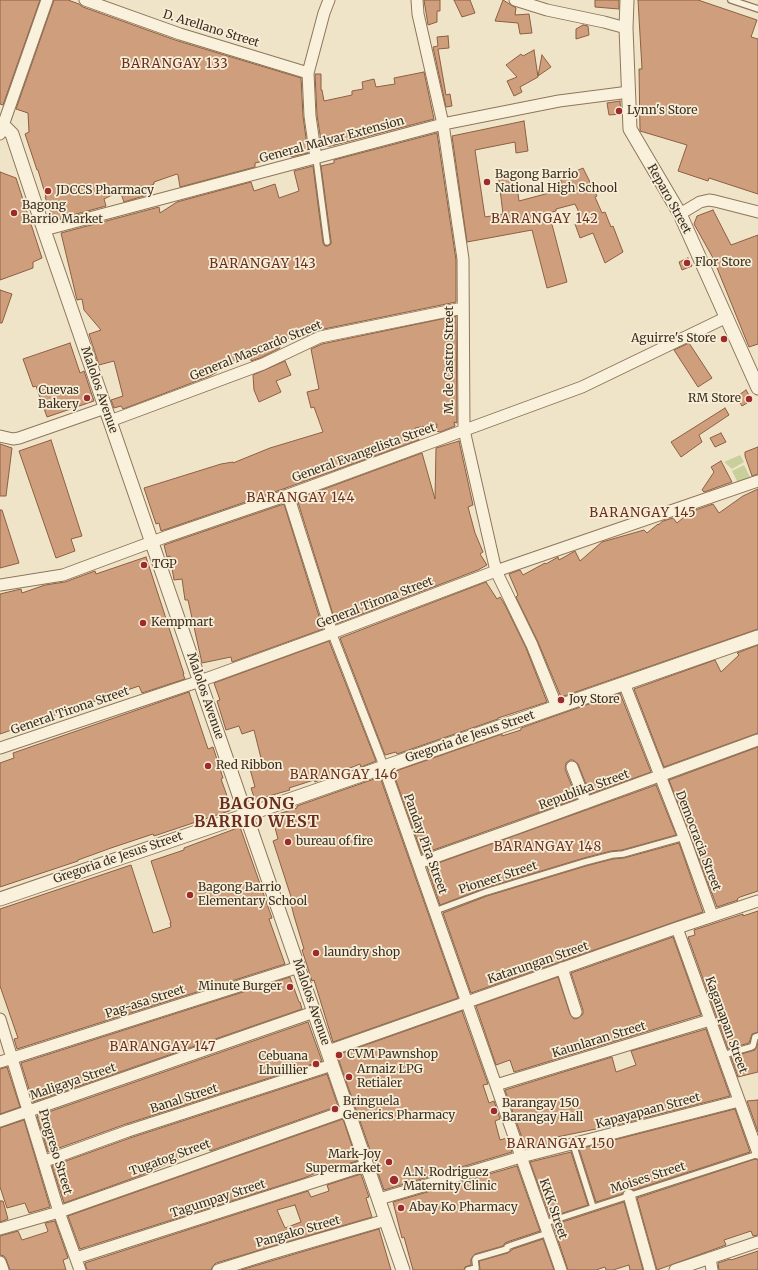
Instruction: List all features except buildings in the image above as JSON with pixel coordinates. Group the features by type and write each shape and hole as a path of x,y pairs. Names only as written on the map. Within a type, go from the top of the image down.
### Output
{"street":[{"path":"1,129 47,0"},
{"name":"D. Arellano Street","path":"84,0 180,34 308,73"},
{"path":"316,158 310,116 308,73 324,13 329,0"},
{"name":"M. de Castro Street","path":"417,0 418,14 443,124 463,259 464,430 496,571 532,645 557,707"},
{"path":"515,0 547,10 626,28"},
{"name":"Reparo Street","path":"627,0 626,28 630,123 632,134 680,214 758,388"},
{"name":"General Malvar Extension","path":"44,230 443,124 559,101 629,92"},
{"name":"Malolos Avenue","path":"1,129 10,131 12,134 105,408 403,1270"},
{"path":"680,214 700,202 709,200 758,212"},
{"name":"General Mascardo Street","path":"110,421 263,364 320,337 463,308"},
{"name":"General Evangelista Street","path":"0,585 63,575 288,495 582,387 727,317"},
{"path":"0,436 13,439 19,438 105,408"},
{"name":"General Tirona Street","path":"0,748 200,681 496,571 758,481"},
{"name":"Panday Pira Street","path":"288,495 332,633 384,767 521,1157"},
{"name":"Gregoria de Jesus Street","path":"0,899 758,637"},
{"name":"Democracia Street","path":"624,684 684,837 712,915"},
{"name":"Republika Street","path":"418,863 758,740"},
{"path":"572,767 586,803"},
{"name":"Katarungan Street","path":"328,1051 758,900"},
{"name":"Kaganapan Street","path":"677,928 758,1153"},
{"name":"Pag-asa Street","path":"0,1062 299,967"},
{"path":"562,968 576,1012"},
{"name":"Maligaya Street","path":"0,1121 314,1012"},
{"name":"Progreso Street","path":"0,1019 45,1161 59,1212 80,1270"},
{"name":"Kaunlaran Street","path":"496,1085 710,1020"},
{"name":"Banal Street","path":"45,1161 128,1131 332,1065"},
{"name":"Kapayapaan Street","path":"379,1199 521,1157 739,1101"},
{"name":"Tugatog Street","path":"0,1229 59,1212 348,1110"},
{"name":"KKK Street","path":"521,1157 561,1270"},
{"name":"Tagumpay Street","path":"76,1258 367,1165"},
{"path":"629,1195 650,1270"},
{"name":"Pangako Street","path":"218,1270 238,1267 386,1220"},
{"path":"675,1270 758,1242"},
{"path":"710,1258 712,1270"},
{"path":"0,1262 3,1270"}],"lane":[{"path":"731,0 758,9"},
{"path":"316,158 327,242"},
{"name":"Pioneer Street","path":"435,910 486,892 585,862 612,855 623,854 684,837"},
{"path":"723,1055 753,1046 755,1037 758,1036"},
{"path":"573,1144 593,1207"},
{"name":"Moises Street","path":"468,1270 476,1268 476,1258 506,1249 508,1246 593,1207 758,1153"}],"green space":[{"path":"740,455 744,462 732,469 724,462"},
{"path":"744,465 750,477 738,483 732,471"}],"place":[{"name":"Lynn's Store","path":"619,111"},
{"name":"Bagong Barrio National High School","path":"487,182"},
{"name":"JDCCS Pharmacy","path":"48,191"},
{"name":"Bagong Barrio Market","path":"14,213"},
{"name":"Flor Store","path":"687,263"},
{"name":"Aguirre's Store","path":"724,339"},
{"name":"Cuevas Bakery","path":"87,398"},
{"name":"RM Store","path":"749,399"},
{"name":"TGP","path":"144,565"},
{"name":"Kempmart","path":"143,623"},
{"name":"Joy Store","path":"561,700"},
{"name":"Red Ribbon","path":"208,766"},
{"name":"bureau of fire","path":"288,842"},
{"name":"Bagong Barrio Elementary School","path":"190,895"},
{"name":"laundry shop","path":"316,953"},
{"name":"Minute Burger","path":"290,987"},
{"name":"CVM Pawnshop","path":"339,1055"},
{"name":"Cebuana Lhuillier","path":"316,1064"},
{"name":"Arnaiz LPG Retialer","path":"349,1077"},
{"name":"Bringuela Generics Pharmacy","path":"335,1109"},
{"name":"Barangay 150 Barangay Hall","path":"494,1111"},
{"name":"Mark-Joy Supermarket","path":"389,1162"},
{"name":"A.N. Rodriguez Maternity Clinic","path":"394,1180"},
{"name":"Abay Ko Pharmacy","path":"401,1208"}],"district":[{"name":"BARANGAY 133","path":"175,64"},
{"name":"BARANGAY 142","path":"545,219"},
{"name":"BARANGAY 143","path":"263,264"},
{"name":"BARANGAY 144","path":"301,498"},
{"name":"BARANGAY 145","path":"643,513"},
{"name":"BARANGAY 146","path":"344,775"},
{"name":"BAGONG BARRIO WEST","path":"257,813"},
{"name":"BARANGAY 148","path":"548,847"},
{"name":"BARANGAY 147","path":"163,1047"},
{"name":"BARANGAY 150","path":"561,1144"}]}
